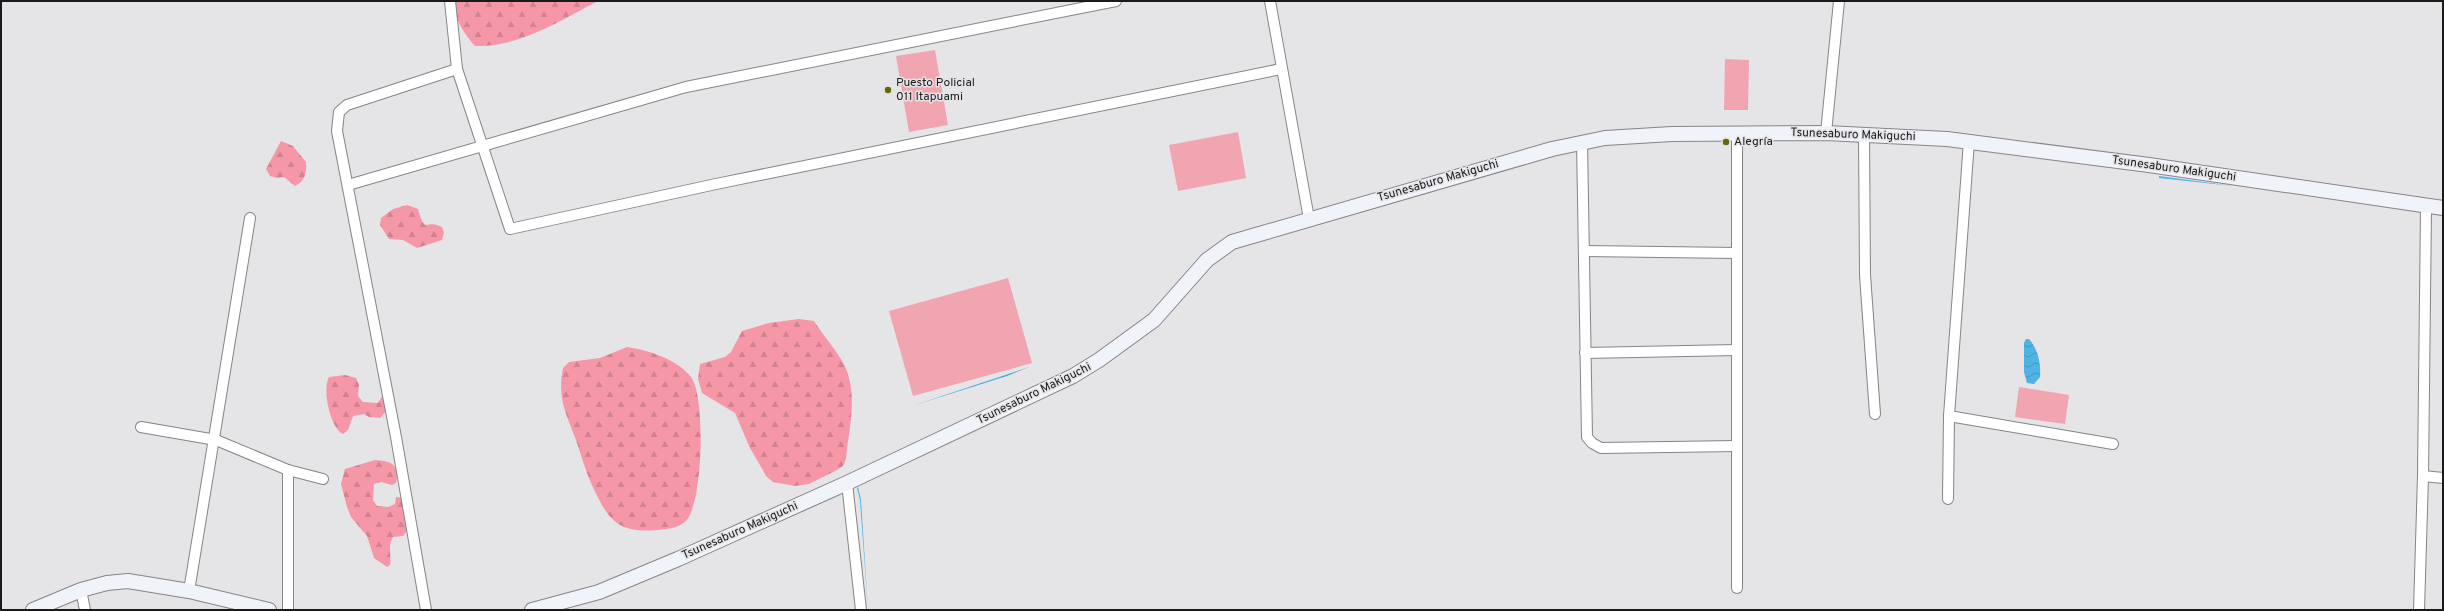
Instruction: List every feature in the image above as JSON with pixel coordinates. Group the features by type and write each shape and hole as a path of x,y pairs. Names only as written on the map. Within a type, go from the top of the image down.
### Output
{"street":[{"path":"450,1 457,69 510,229 671,193 1282,69"},
{"path":"348,185 686,88 1116,1"},
{"path":"1270,1 1309,220"},
{"path":"1826,133 1838,1"},
{"path":"426,610 396,437 348,185 336,131 339,112 346,105 457,69"},
{"path":"1737,133 1737,588"},
{"name":"Tsunesaburo Makiguchi","path":"532,610 599,592 626,581 847,483 1074,376 1099,360 1154,320 1195,272 1222,247 1242,238 1582,141 1628,136 1737,133 1826,133 1969,141 2232,177 2426,207 2443,208"},
{"path":"1864,135 1865,275 1875,414"},
{"path":"1582,141 1586,430 1592,443 1601,448 1737,446"},
{"path":"1948,499 1950,416 1969,141"},
{"path":"2419,610 2423,476 2426,207"},
{"path":"189,591 216,440 250,218"},
{"path":"1584,251 1737,252"},
{"path":"1585,353 1737,350"},
{"path":"1950,416 2113,444"},
{"path":"141,427 216,440 288,470 323,479"},
{"path":"288,470 288,610"},
{"path":"2423,476 2443,478"},
{"path":"847,483 861,610"},
{"path":"33,610 81,590 107,583 128,581 189,591 269,610"},
{"path":"81,590 85,610"}],"green space":[{"path":"456,1 598,1 523,38 491,45 475,46 460,25 456,14"},
{"path":"281,141 293,146 306,162 305,176 301,182 295,186 284,177 277,178 270,176 266,169"},
{"path":"407,205 418,209 424,224 432,224 442,227 444,233 442,240 417,248 403,240 389,239 380,225 381,218 393,209"},
{"path":"799,319 814,321 841,359 847,371 850,383 852,408 846,459 843,466 809,484 795,486 773,482 767,477 750,448 735,413 702,393 698,379 700,364 725,357 731,352 742,331 769,323"},
{"path":"627,347 644,350 670,360 691,377 696,388 699,405 700,450 696,494 692,511 686,521 673,528 644,531 632,529 615,521 608,514 602,506 589,478 566,414 561,389 563,368 569,362 600,358"},
{"path":"345,375 356,378 359,385 358,396 363,402 378,403 384,393 387,410 380,418 369,417 364,414 353,416 348,430 343,434 334,424 328,408 326,390 329,377"},
{"path":"375,460 386,461 393,465 397,472 397,477 396,483 392,485 381,482 374,484 373,500 377,506 388,507 395,504 396,497 403,498 408,530 403,536 393,537 391,540 390,565 387,567 374,558 367,536 351,517 341,484 345,469"}],"shaded area":[{"path":"935,50 948,125 909,132 896,56"},
{"path":"1725,59 1749,60 1748,110 1724,110"},
{"path":"1238,132 1246,178 1178,191 1169,145"},
{"path":"1008,278 1032,363 913,396 889,311"},
{"path":"2019,387 2069,395 2065,424 2015,417"}],"water":[{"path":"2159,176 2233,186 2159,178"},
{"path":"2026,339 2029,339 2035,347 2040,367 2040,377 2034,384 2027,383 2024,372 2024,343"},
{"path":"1029,367 1007,376 912,406"},
{"path":"858,487 861,500 868,610 860,500 857,488"},
{"path":"840,495 652,578 652,577"}],"place":[{"name":"Puesto Policial 011 Itapuami","path":"888,90"},
{"name":"Alegría","path":"1726,142"}]}
